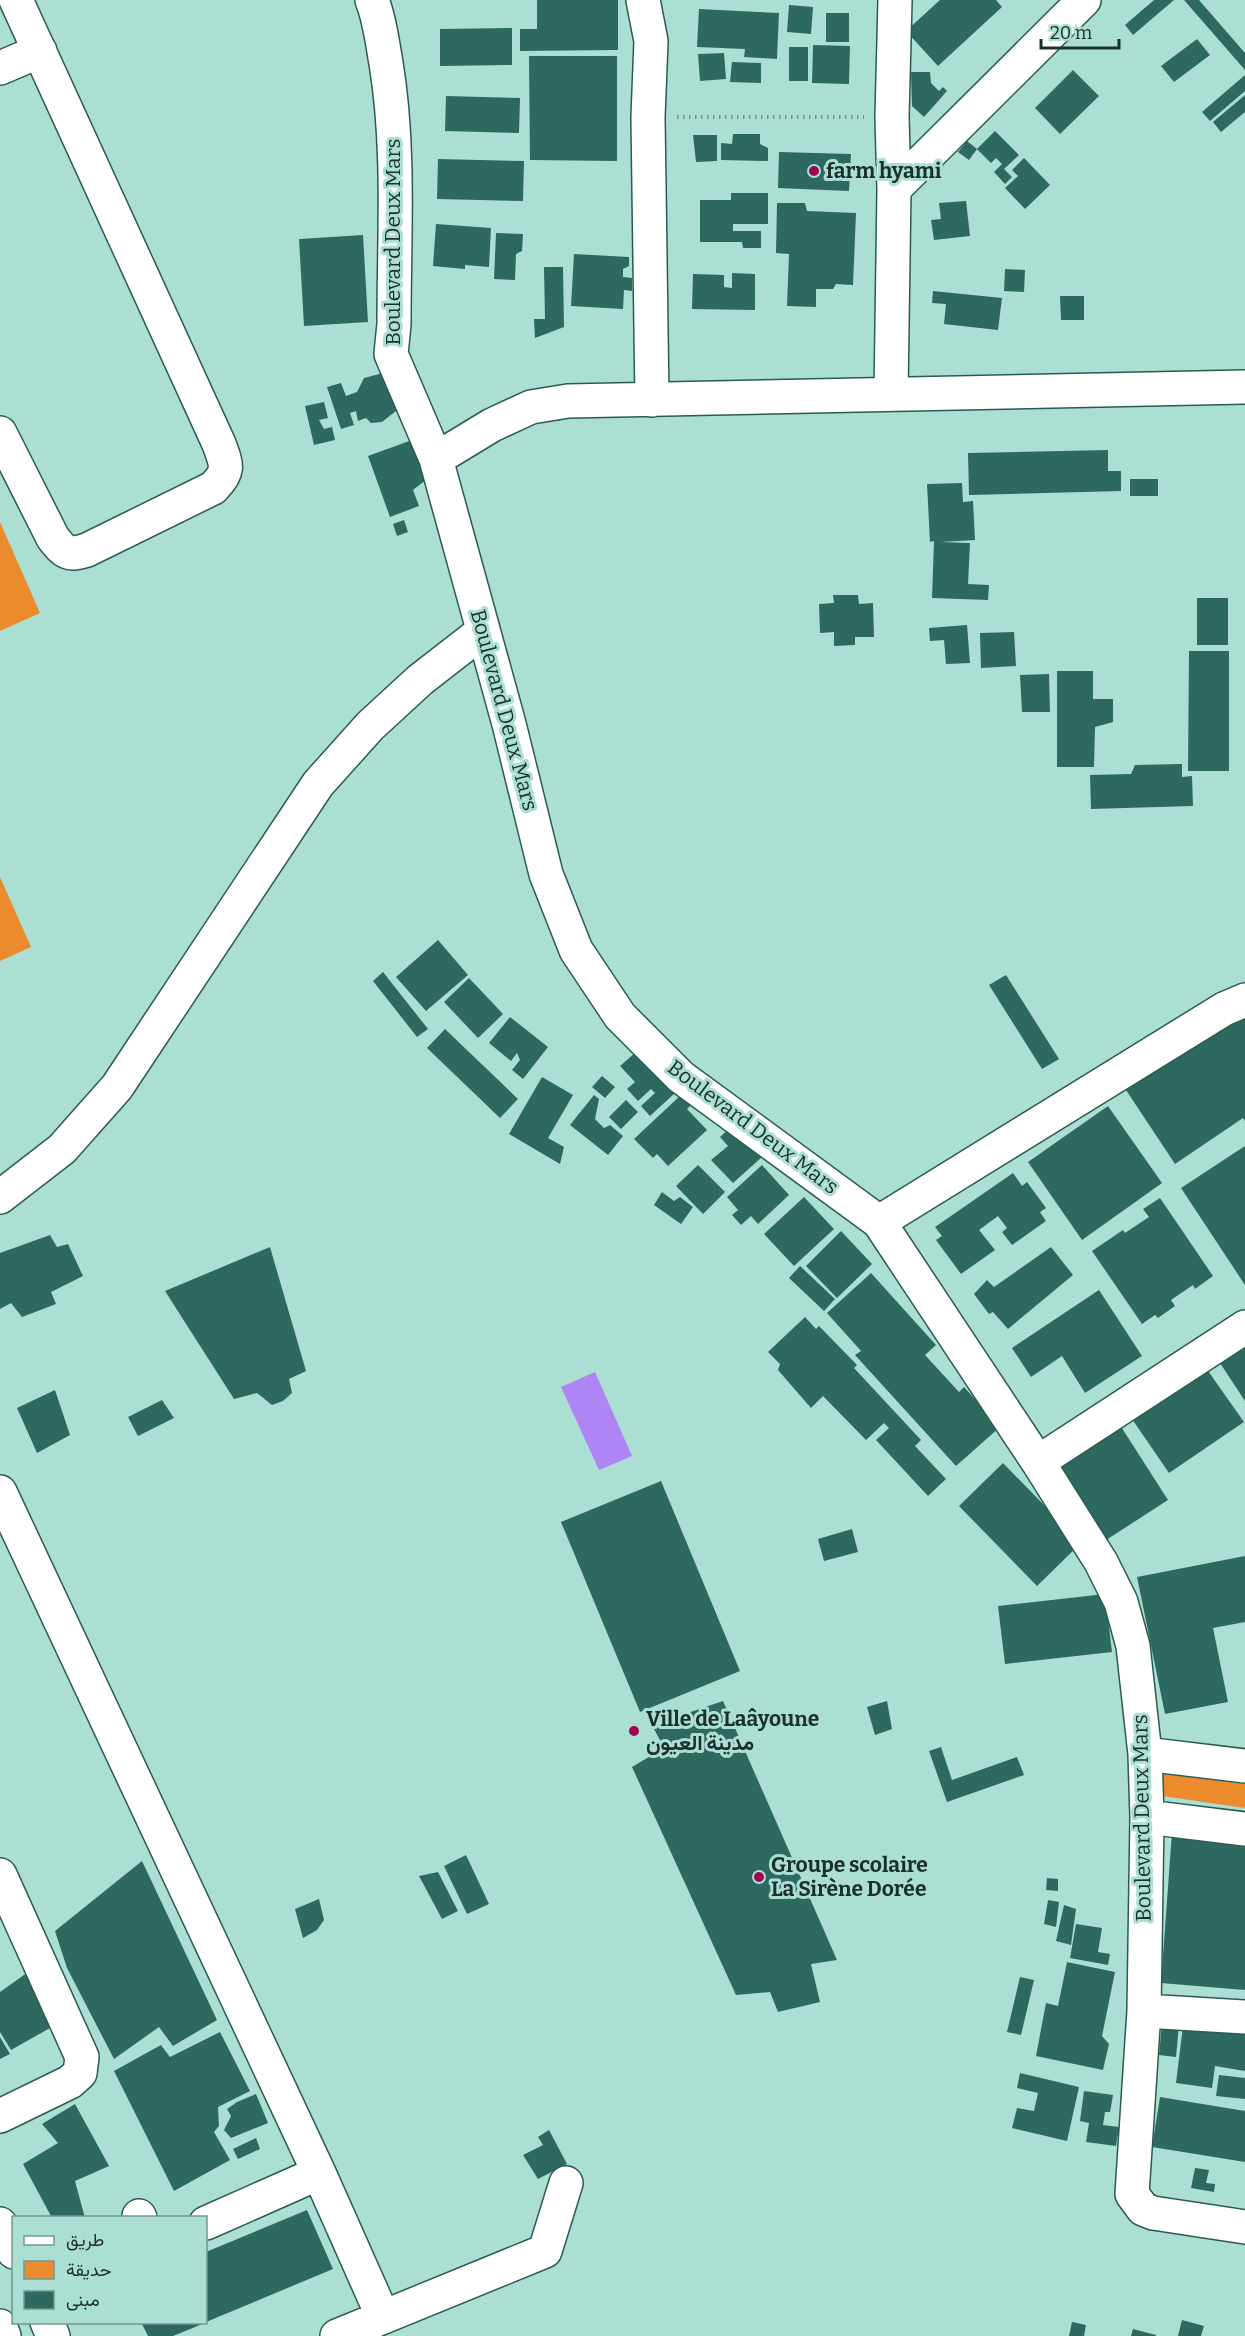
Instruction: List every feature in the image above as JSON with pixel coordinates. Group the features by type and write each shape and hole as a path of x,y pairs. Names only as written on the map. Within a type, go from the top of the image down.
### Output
{"street":[{"path":"0,433 53,538 63,551 74,554 87,550 213,488 224,477 225,462 219,444 16,0"},
{"name":"Boulevard Deux Mars","path":"372,0 379,18 394,134 392,354 436,459 509,724 546,874 576,950 620,1016 681,1077 879,1222 1038,1462 1101,1562 1121,1602 1133,1646 1145,1754 1144,2011 1132,2194 1137,2204 1153,2213 1245,2228"},
{"path":"643,0 651,41 648,117 652,400"},
{"path":"891,394 894,189 892,117 895,0"},
{"path":"894,189 1084,0"},
{"path":"0,68 40,51"},
{"path":"436,459 492,424 531,407 568,400 1245,387"},
{"path":"0,1197 62,1149 117,1087 318,784 370,726 420,680 483,631"},
{"path":"879,1222 1224,1009 1245,1000"},
{"path":"1038,1462 1245,1327"},
{"path":"0,1492 319,2173 383,2317"},
{"path":"1145,1754 1245,1766"},
{"path":"1146,1817 1245,1829"},
{"path":"0,1875 82,2057 81,2073 70,2082 0,2116"},
{"path":"1144,2011 1245,2017"},
{"path":"207,2223 319,2173"},
{"path":"338,2336 545,2251 566,2183"},
{"path":"0,2224 12,2248"},
{"path":"0,2326 4,2336"}],"path":[{"path":"648,117 892,117"}],"green space":[{"path":"0,522 40,613 0,631"},
{"path":"0,877 31,947 0,961"},
{"path":"1162,1769 1245,1773 1245,1808 1162,1796"}],"shaded area":[{"path":"595,1372 632,1456 599,1470 561,1387"}],"building":[{"path":"537,0 618,0 618,50 520,51 520,29 537,29"},
{"path":"940,0 996,0 1002,7 938,66 906,31"},
{"path":"1154,0 1174,0 1133,35 1125,25"},
{"path":"1184,0 1199,0 1245,53 1245,70"},
{"path":"789,5 813,7 811,34 787,32"},
{"path":"699,9 779,13 777,59 744,57 745,49 697,47"},
{"path":"826,13 849,13 849,42 826,42"},
{"path":"512,28 512,65 440,66 440,29"},
{"path":"1197,39 1210,55 1174,82 1161,66"},
{"path":"813,45 850,46 849,84 812,83"},
{"path":"789,47 808,47 808,81 789,81"},
{"path":"724,53 726,79 700,81 698,54"},
{"path":"529,56 617,56 617,161 530,160"},
{"path":"732,62 761,63 761,83 730,82"},
{"path":"1073,70 1099,96 1060,134 1035,108"},
{"path":"911,72 930,72 931,83 939,91 943,87 947,91 924,117 912,106"},
{"path":"1245,75 1245,91 1210,121 1202,112"},
{"path":"1245,95 1245,112 1221,132 1213,122"},
{"path":"446,96 520,98 519,133 445,131"},
{"path":"995,131 1019,155 1004,169 1012,177 1005,184 994,172 1002,164 996,158 991,163 977,149"},
{"path":"733,134 760,134 760,144 768,148 768,161 721,160 721,143 732,144"},
{"path":"693,135 717,135 717,161 696,162"},
{"path":"967,141 977,149 969,160 958,152"},
{"name":"farm hyami","path":"779,152 851,154 849,191 778,188"},
{"path":"1024,158 1050,185 1025,209 1005,188 1018,176 1012,170"},
{"path":"438,159 524,161 523,201 437,199"},
{"path":"731,193 768,193 768,224 733,224 733,231 761,231 761,248 743,248 742,242 700,242 700,200 731,200"},
{"path":"966,201 970,236 934,240 931,220 941,219 939,203"},
{"path":"777,203 805,203 807,211 856,213 853,285 836,284 833,289 816,289 816,307 787,306 789,254 776,253"},
{"path":"436,224 491,228 489,267 465,265 465,269 433,266"},
{"path":"496,233 523,234 522,251 516,254 515,280 494,279"},
{"path":"363,235 368,322 304,326 299,239"},
{"path":"574,254 629,257 629,266 623,269 623,277 632,278 632,291 624,290 623,309 571,306"},
{"path":"544,267 563,267 564,327 535,338 534,319 545,319"},
{"path":"1005,269 1025,270 1024,292 1004,291"},
{"path":"732,273 755,274 755,310 692,309 693,274 724,275 724,287 732,288"},
{"path":"933,291 1002,298 998,330 944,324 946,304 932,303"},
{"path":"1060,296 1084,296 1084,320 1061,320"},
{"path":"391,371 401,407 382,422 371,423 366,418 358,421 356,411 350,413 354,425 341,429 327,387 341,383 346,396 357,392 364,378"},
{"path":"324,402 328,418 319,420 324,429 332,427 335,440 314,445 305,406"},
{"path":"412,440 427,479 413,490 419,506 390,517 368,456"},
{"path":"1108,450 1108,471 1121,471 1121,491 969,495 968,453"},
{"path":"1130,479 1158,479 1158,496 1130,496"},
{"path":"962,483 963,502 973,501 975,540 941,542 970,543 968,584 989,585 988,600 932,598 934,541 930,542 927,484"},
{"path":"404,520 408,532 397,536 393,524"},
{"path":"833,595 858,595 859,604 873,603 874,637 855,637 855,645 834,646 834,632 820,633 819,604 834,603"},
{"path":"1197,598 1228,598 1228,645 1197,645"},
{"path":"967,625 970,663 946,664 944,640 930,641 929,628"},
{"path":"1014,632 1016,666 981,668 980,633"},
{"path":"1189,651 1229,651 1229,771 1188,771"},
{"path":"1057,671 1093,671 1093,699 1113,699 1113,722 1095,727 1094,767 1057,767"},
{"path":"1049,674 1050,712 1022,712 1020,675"},
{"path":"1182,764 1182,777 1192,776 1193,806 1091,809 1090,775 1131,774 1135,765"},
{"path":"438,940 468,975 426,1011 396,977"},
{"path":"383,972 428,1029 417,1037 373,981"},
{"path":"1006,975 1059,1059 1042,1069 989,985"},
{"path":"469,978 503,1014 478,1038 444,1002"},
{"path":"1245,1008 1245,1121 1243,1118 1175,1164 1126,1090 1211,1034"},
{"path":"510,1017 548,1047 523,1079 512,1070 520,1060 517,1053 511,1061 489,1043"},
{"path":"445,1029 518,1099 500,1118 427,1048"},
{"path":"636,1052 675,1093 650,1116 641,1106 655,1093 651,1089 638,1101 627,1089 635,1082 620,1066"},
{"path":"602,1076 615,1087 605,1098 592,1087"},
{"path":"542,1077 573,1095 548,1138 564,1147 560,1164 509,1134"},
{"path":"682,1094 692,1104 687,1109 707,1130 668,1166 657,1154 653,1158 634,1139"},
{"path":"594,1095 599,1099 595,1119 604,1128 610,1125 623,1136 608,1155 570,1125"},
{"path":"626,1100 638,1112 621,1129 609,1117"},
{"path":"1108,1106 1162,1183 1082,1240 1028,1162"},
{"path":"733,1125 762,1157 733,1183 711,1160 728,1146 720,1137"},
{"path":"1245,1146 1245,1285 1181,1188"},
{"path":"698,1165 725,1192 703,1214 676,1186"},
{"path":"762,1165 789,1195 758,1224 751,1216 741,1225 732,1215 738,1210 727,1197"},
{"path":"1013,1173 1022,1186 1027,1182 1046,1208 1040,1212 1046,1221 1012,1245 1002,1232 1007,1228 998,1216 979,1230 995,1250 961,1274 936,1240 942,1236 935,1227"},
{"path":"662,1192 674,1201 680,1197 693,1207 681,1224 654,1205"},
{"path":"804,1197 834,1229 794,1266 764,1234"},
{"path":"1160,1198 1213,1276 1195,1289 1193,1285 1171,1300 1175,1306 1158,1318 1155,1315 1142,1324 1092,1251 1123,1230 1125,1233 1149,1217 1143,1209"},
{"path":"841,1231 872,1264 837,1298 806,1266"},
{"path":"50,1235 57,1247 68,1244 83,1276 51,1292 56,1304 22,1317 11,1303 0,1309 0,1253"},
{"path":"270,1247 306,1371 289,1379 292,1393 283,1401 272,1405 257,1393 234,1399 165,1291"},
{"path":"1051,1247 1073,1275 1008,1329 993,1312 989,1314 974,1294 987,1280 994,1287"},
{"path":"800,1266 835,1299 824,1311 789,1278"},
{"path":"871,1273 936,1345 925,1355 959,1392 964,1387 1000,1427 956,1466 855,1355 861,1351 827,1313"},
{"path":"1099,1290 1142,1356 1085,1393 1062,1356 1031,1377 1012,1348"},
{"path":"805,1317 816,1329 819,1326 857,1365 854,1368 921,1440 915,1446 946,1479 928,1496 876,1440 889,1428 884,1423 866,1440 823,1396 811,1408 778,1370 780,1364 768,1352"},
{"path":"1245,1346 1245,1401 1220,1363"},
{"path":"1206,1368 1244,1422 1169,1473 1132,1419"},
{"path":"55,1390 70,1435 37,1453 17,1408"},
{"path":"162,1400 174,1418 138,1436 128,1417"},
{"path":"1118,1422 1168,1500 1103,1542 1053,1464"},
{"path":"1003,1463 1081,1543 1037,1586 959,1506"},
{"path":"661,1481 740,1671 640,1712 561,1522"},
{"path":"852,1529 858,1552 824,1561 818,1539"},
{"path":"1245,1556 1245,1622 1213,1628 1228,1702 1165,1714 1137,1577"},
{"path":"1105,1594 1112,1652 1005,1664 998,1606"},
{"path":"723,1701 837,1960 811,1964 820,2002 778,2012 770,1992 736,1995 632,1767 664,1748 652,1725"},
{"path":"887,1701 892,1729 875,1735 867,1707"},
{"path":"941,1747 952,1780 1017,1757 1024,1775 947,1802 929,1751"},
{"path":"1172,1832 1245,1838 1245,1990 1161,1983"},
{"path":"466,1855 489,1904 467,1914 444,1866"},
{"path":"142,1861 217,2020 173,2046 159,2027 114,2059 67,1968 55,1931"},
{"path":"438,1872 458,1911 442,1919 419,1876"},
{"path":"1047,1878 1058,1879 1058,1891 1046,1890"},
{"path":"319,1899 324,1920 317,1930 303,1938 295,1909"},
{"path":"1048,1900 1059,1902 1056,1927 1044,1924"},
{"path":"1064,1905 1076,1909 1071,1945 1056,1941"},
{"path":"1076,1924 1102,1928 1098,1952 1110,1954 1108,1965 1070,1958"},
{"path":"1067,1962 1115,1972 1102,2036 1109,2044 1103,2070 1036,2056 1046,2003 1058,2006"},
{"path":"31,1970 57,2024 11,2050 0,2032 0,1992"},
{"path":"1020,1977 1034,1980 1021,2035 1007,2032"},
{"path":"1162,2024 1179,2025 1176,2057 1159,2055"},
{"path":"1183,2026 1245,2032 1245,2071 1215,2066 1212,2088 1176,2083"},
{"path":"220,2032 250,2091 218,2107 219,2126 214,2132 230,2160 174,2191 114,2071 161,2045 170,2057"},
{"path":"0,2037 10,2054 0,2059"},
{"path":"1020,2073 1079,2087 1067,2141 1012,2128 1017,2108 1034,2111 1038,2093 1017,2088"},
{"path":"1219,2075 1245,2078 1245,2099 1216,2096"},
{"path":"1084,2091 1113,2095 1110,2112 1105,2112 1103,2125 1119,2127 1116,2146 1086,2142 1089,2123 1080,2121"},
{"path":"256,2094 268,2123 231,2138 224,2130 231,2116 227,2109"},
{"path":"1160,2097 1245,2111 1245,2162 1152,2147"},
{"path":"75,2104 109,2166 75,2181 84,2216 51,2216 23,2164 58,2143 42,2124"},
{"path":"549,2130 567,2164 538,2179 523,2155 543,2145 538,2137"},
{"path":"256,2138 260,2149 238,2159 233,2149"},
{"path":"1195,2168 1209,2170 1206,2183 1215,2184 1214,2192 1191,2188"},
{"path":"307,2210 333,2269 207,2322 207,2252"},
{"path":"1182,2320 1204,2326 1201,2336 1178,2336"},
{"path":"1072,2322 1086,2325 1084,2336 1069,2336"},
{"path":"142,2324 203,2324 173,2336 148,2336"},
{"path":"1133,2329 1156,2335 1156,2336 1131,2336"}],"place":[{"name":"farm hyami","path":"814,171"},
{"name":"Ville de Laâyoune مدينة العيون","path":"634,1731"},
{"name":"Groupe scolaire La Sirène Dorée","path":"759,1877"}]}
